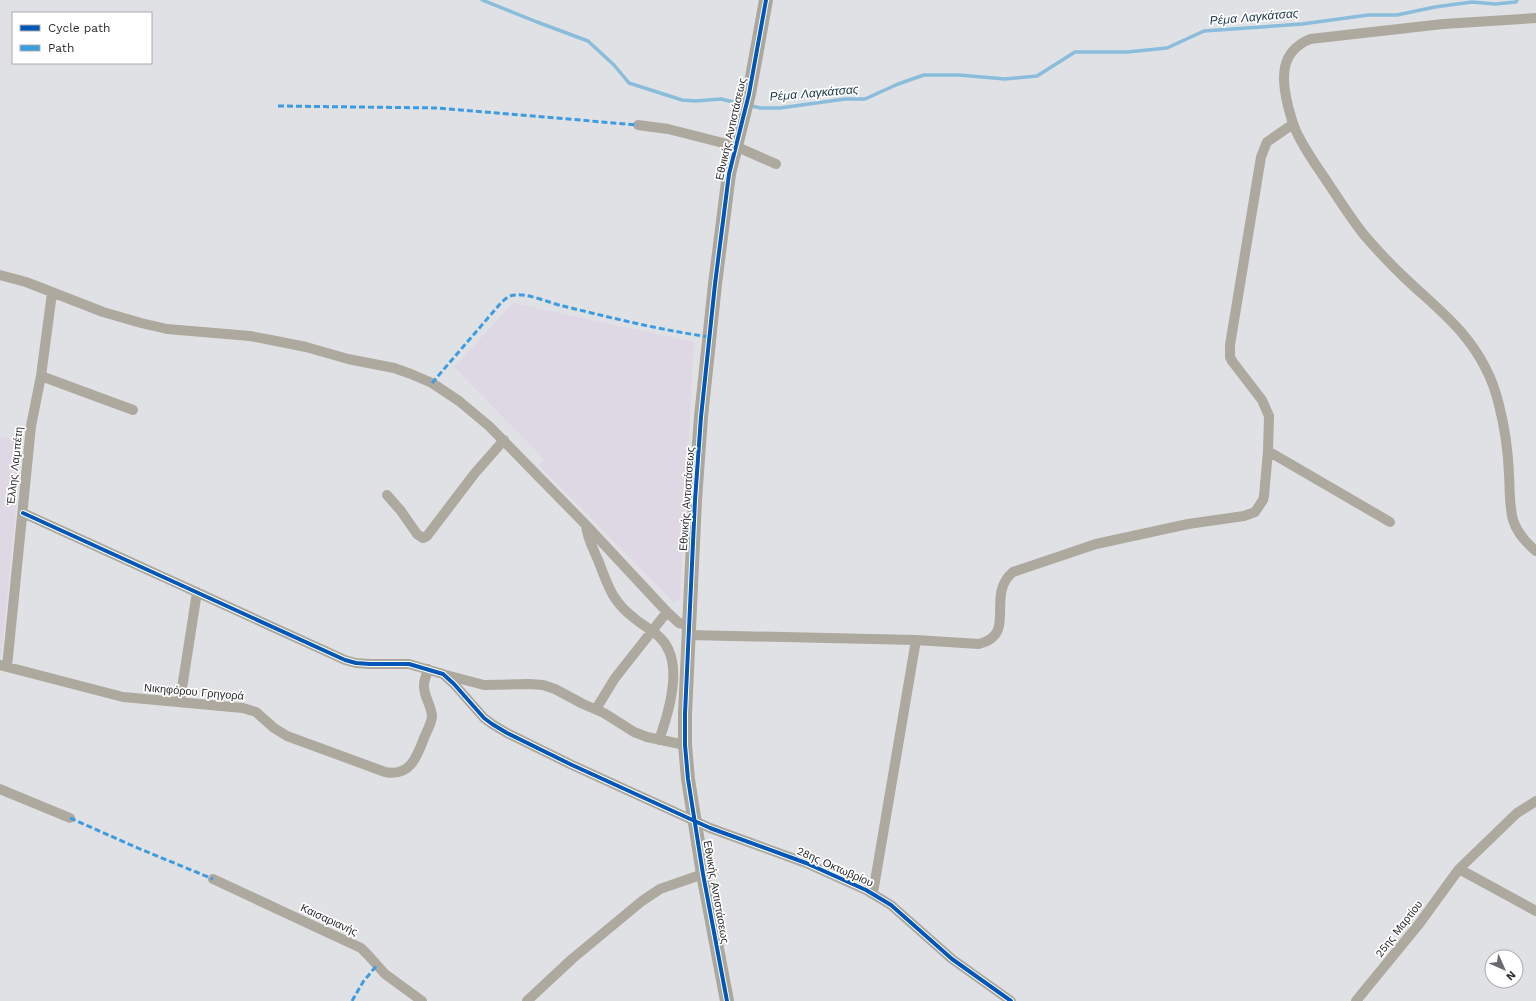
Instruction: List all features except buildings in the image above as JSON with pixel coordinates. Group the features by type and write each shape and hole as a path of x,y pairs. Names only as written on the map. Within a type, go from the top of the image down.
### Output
{"street":[{"name":"Εθνικής Αντιστάσεως","path":"727,1001 703,874 686,765 685,745 689,630 695,500 702,410 726,192 735,146 749,94 766,0"},
{"path":"1536,18 1451,24 1310,39 1293,49 1284,66 1283,77 1293,124 1304,146 1361,230 1406,279 1450,320 1470,343 1478,355 1499,403 1508,460 1513,521 1521,536 1536,552"},
{"path":"638,124 668,129 735,146 776,164"},
{"path":"0,275 26,282 103,312 152,326 167,329 250,336 306,347 348,359 403,370 432,383 479,416 504,440 667,612 689,630 979,644 989,642 999,630 1000,595 1002,586 1007,577 1013,572 1096,544 1188,524 1250,514 1259,507 1263,500 1269,423 1266,407 1262,400 1230,357 1230,345 1261,157 1268,142 1293,124"},
{"name":"Έλλης Λαμπέτη","path":"4,666 23,513 31,426 41,376 52,293"},
{"path":"41,376 132,410"},
{"path":"387,495 401,511 417,534 423,538 427,536 475,473 504,440"},
{"path":"1268,450 1390,522"},
{"path":"23,513 346,660 356,663 370,664 409,664 484,685 543,685 608,715 634,732 659,740 685,745"},
{"path":"586,525 589,538 610,592 624,610 659,636 666,644 672,658 673,667 669,707 659,740"},
{"path":"180,701 197,592"},
{"path":"596,709 614,678 667,612"},
{"path":"873,893 916,640"},
{"name":"Νικηφόρου Γρηγορά","path":"4,666 123,697 232,706 254,711 274,728 287,736 385,772 398,773 408,768 416,756 431,719 431,708 424,687 428,669"},
{"name":"28ης Οκτωβρίου","path":"443,674 492,724 572,765 722,833 806,863 873,893 898,911 952,959 1011,1001"},
{"path":"0,789 70,818"},
{"name":"25ης Μαρτίου","path":"1356,1001 1411,935 1460,869 1517,813 1536,801"},
{"path":"1460,869 1536,911"},
{"path":"527,1001 572,959 642,901 660,889 703,874"},
{"name":"Καισαριανής","path":"212,879 361,948 385,974 422,1001"}],"shaded area":[{"path":"513,303 694,342 680,599 674,603 539,465 544,459 454,367"},
{"path":"0,437 23,440 1,660 0,660"}],"waterway":[{"name":"Ρέμα Λαγκάτσας","path":"482,0 588,41 614,65 629,83 682,100 695,101 721,99 742,104"},
{"name":"Ρέμα Λαγκάτσας","path":"748,105 760,108 780,108 845,99 865,99 898,84 924,75 959,75 1005,79 1037,76 1075,52 1127,52 1167,48 1204,31 1302,24 1368,15 1397,15 1435,7 1472,2 1495,4 1516,2 1517,0"}],"marked path":[{"path":"278,106 438,108 638,125"},
{"path":"432,383 500,304 513,295 526,295 563,306 636,323 710,337"},
{"path":"70,818 213,879"},
{"path":"352,1001 363,982 377,965"}],"cycle path":[{"path":"727,1001 703,874 688,779 685,745 685,714 695,500 701,417 715,284 729,174 749,94 766,0"},
{"path":"23,513 345,660 356,663 370,664 409,664 443,674 454,684 484,718 507,733 572,765 710,828 806,863 866,890 891,905 952,959 1011,1001"}]}
